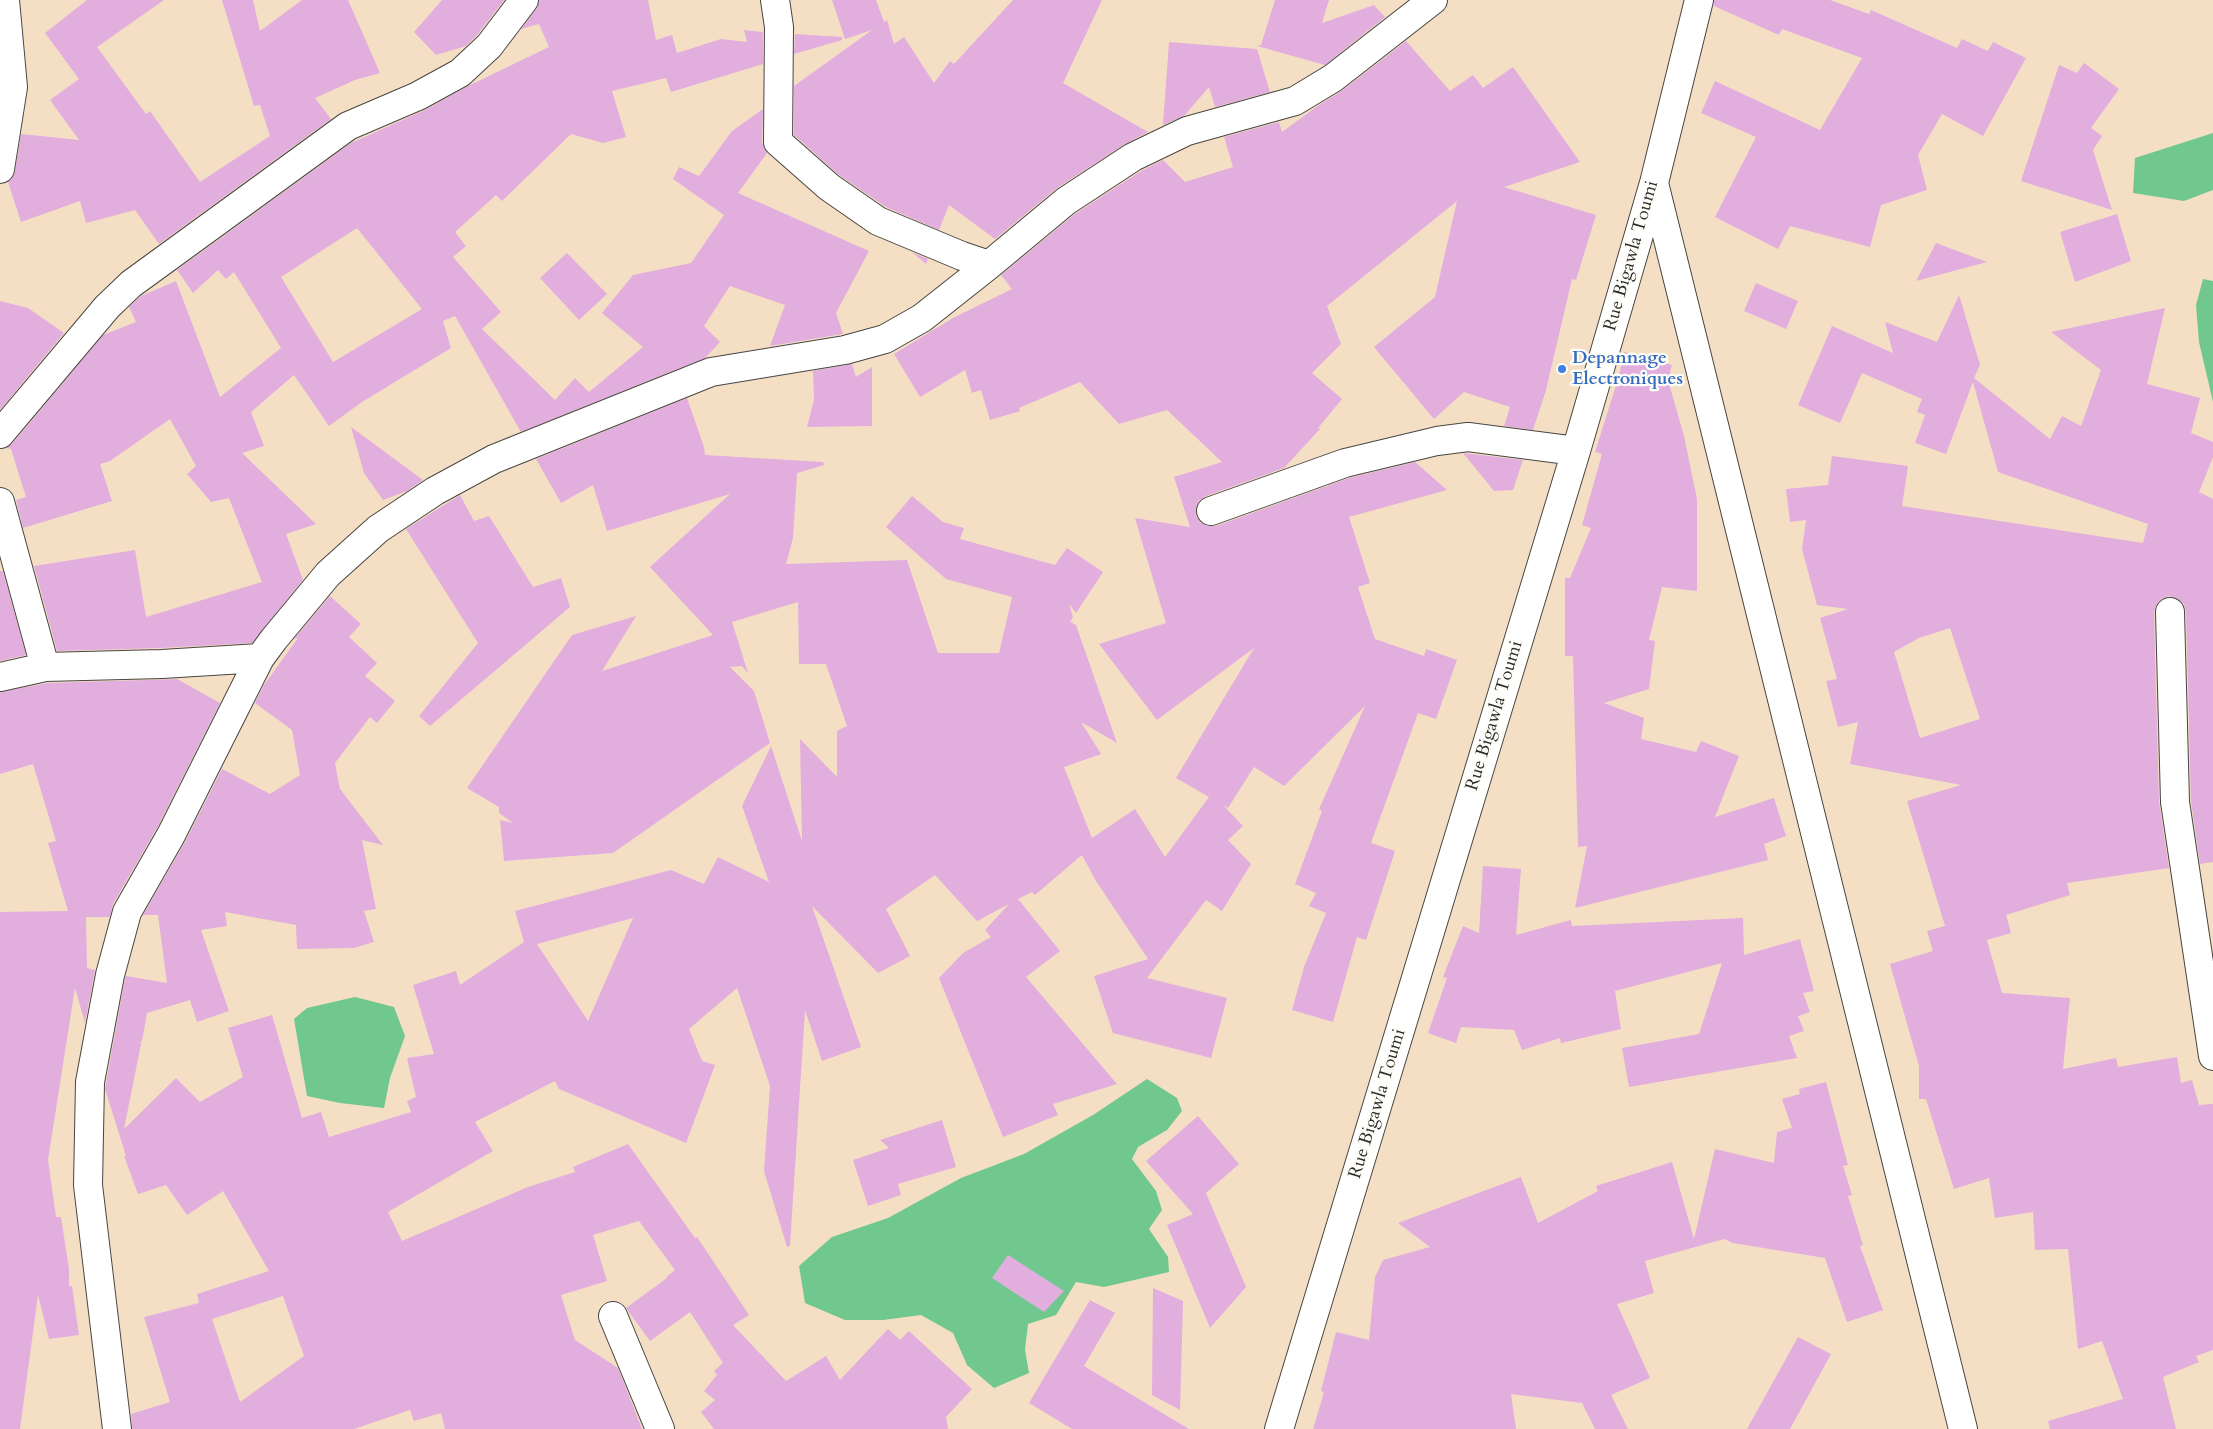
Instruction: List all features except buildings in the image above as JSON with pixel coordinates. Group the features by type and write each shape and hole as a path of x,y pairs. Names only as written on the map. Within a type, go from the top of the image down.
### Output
{"street":[{"path":"0,169 12,88 5,0"},
{"path":"0,434 107,307 131,284 348,126 418,96 460,73 488,46 524,0"},
{"path":"775,0 779,27 778,142 828,187 878,221 962,256 989,265"},
{"path":"117,1429 88,1185 91,1072 110,975 127,912 171,836 260,658 292,616 328,574 378,529 435,491 502,456 711,372 845,350 885,339 922,318 1066,201 1133,157 1187,131 1295,101 1333,78 1434,0"},
{"name":"Rue Bigawla Toumi","path":"1279,1429 1576,451 1654,183 1699,0"},
{"path":"1654,183 1963,1429"},
{"path":"1211,511 1345,463 1437,441 1468,437 1576,451"},
{"path":"0,502 45,667"},
{"path":"2170,612 2175,802 2213,1056"},
{"path":"0,676 45,667 162,664 260,658"},
{"path":"612,1316 660,1429"}],"green space":[{"path":"2213,133 2213,190 2184,201 2133,193 2135,158"},
{"path":"2203,279 2213,281 2213,402 2199,342 2196,305"},
{"path":"355,997 394,1007 405,1036 390,1078 384,1108 340,1103 307,1096 294,1019 307,1008"},
{"path":"1147,1079 1177,1098 1182,1111 1167,1130 1138,1147 1132,1159 1156,1191 1162,1210 1149,1229 1168,1257 1169,1272 1104,1287 1076,1282 1056,1315 1028,1324 1025,1350 1029,1373 994,1388 967,1365 953,1333 921,1315 883,1320 845,1320 805,1303 799,1266 832,1237 888,1218 961,1178 1024,1154 1093,1115"}],"place":[{"name":"Depannage Electroniques","path":"1562,369"}]}
